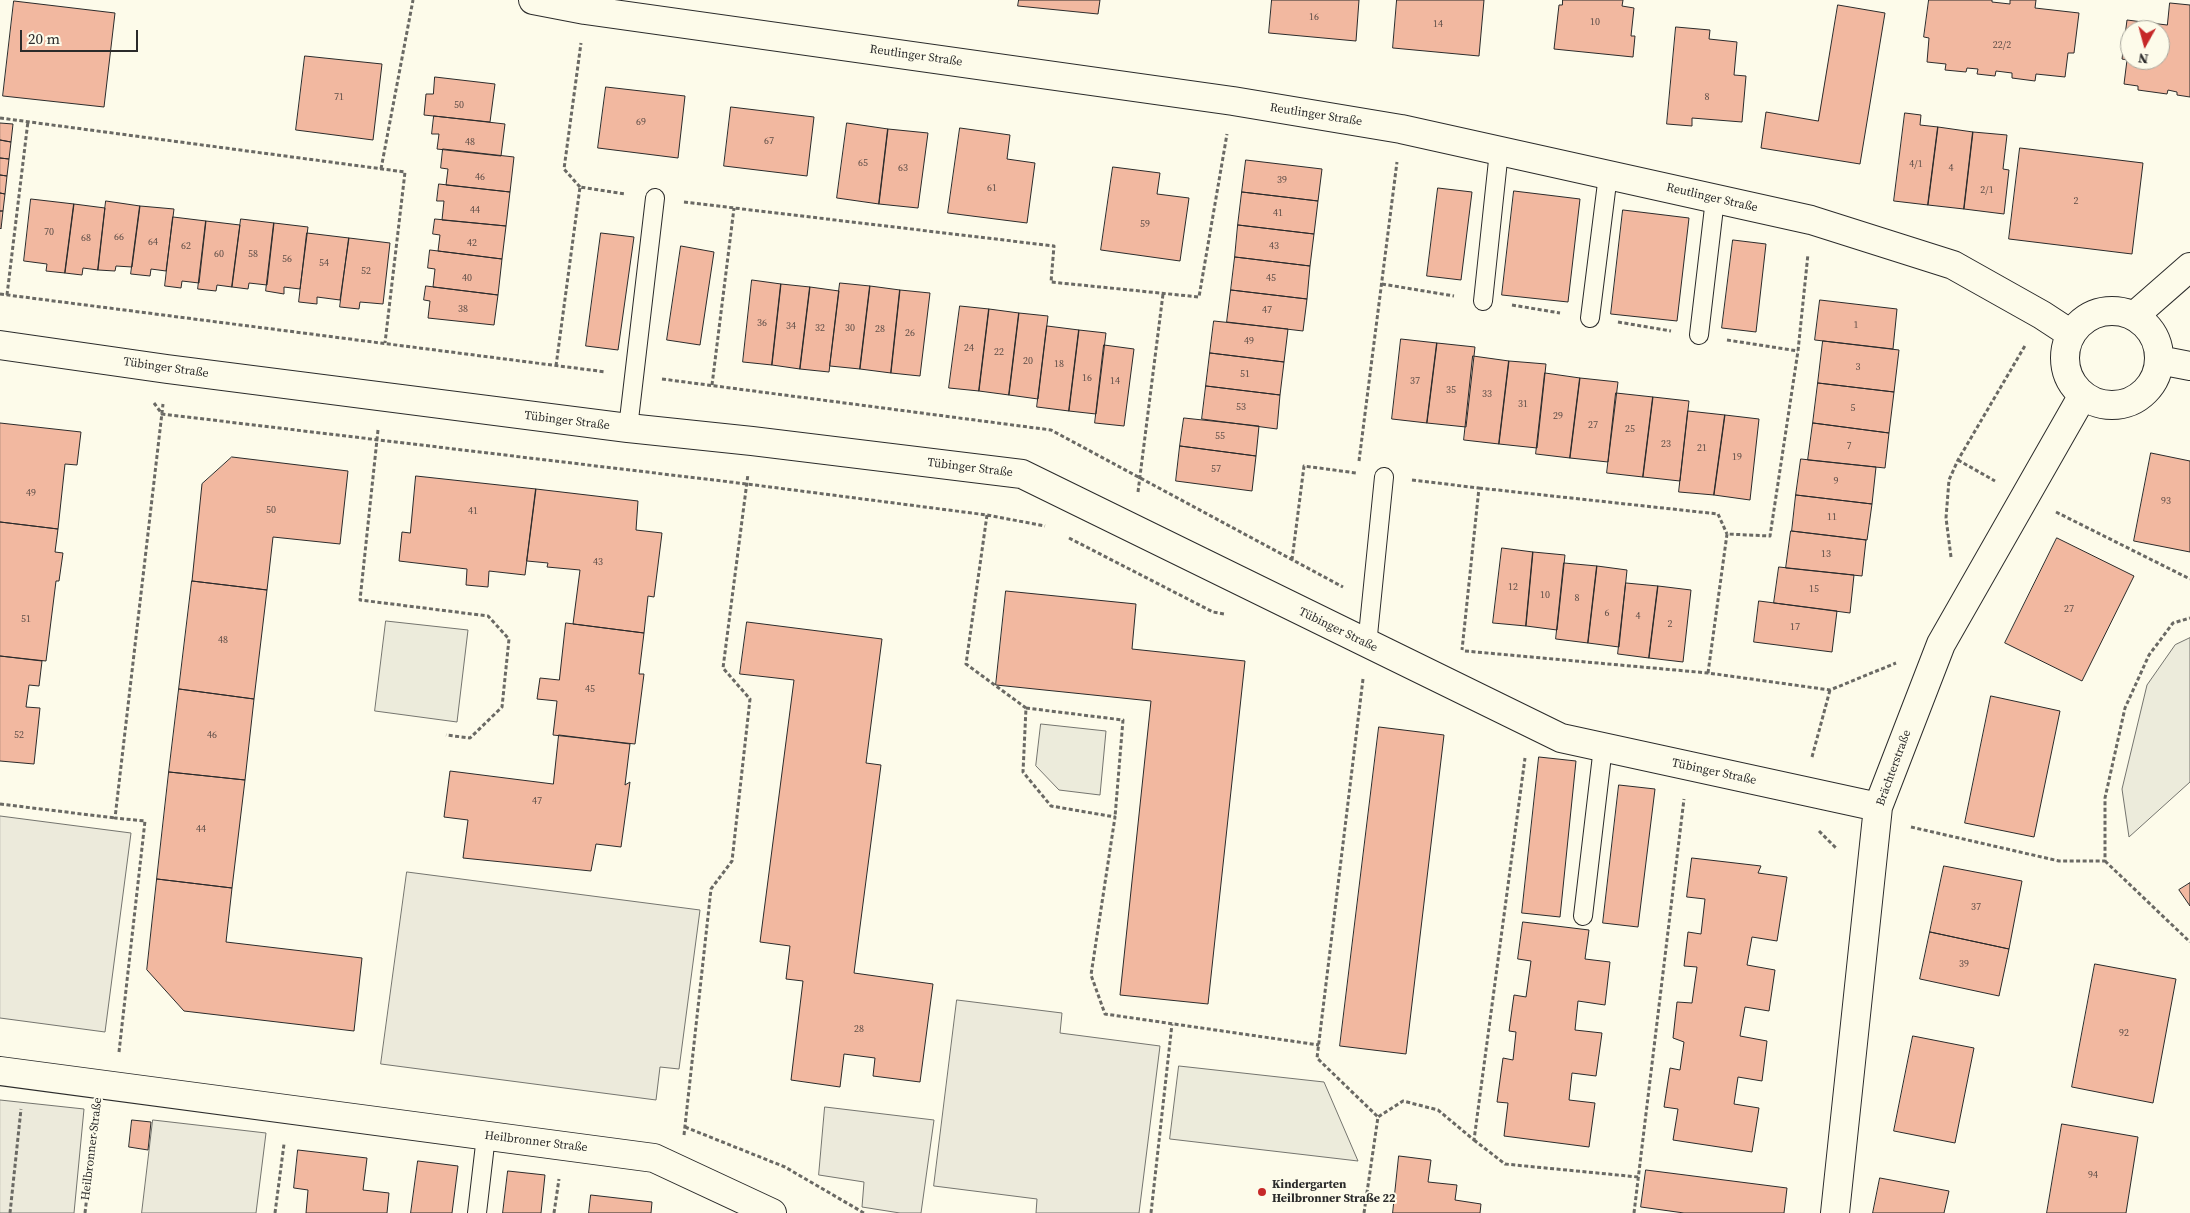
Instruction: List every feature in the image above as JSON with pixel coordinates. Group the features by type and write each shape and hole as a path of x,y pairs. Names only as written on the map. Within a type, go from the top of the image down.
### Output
{"street":[{"name":"Reutlinger Straße","path":"533,0 585,10 1233,101 1401,129 1811,220 1953,265 2042,315 2071,334"},
{"path":"2134,316 2190,267"},
{"path":"2106,311 2121,311 2134,316 2145,324 2153,334 2158,347 2159,360 2156,374 2149,387 2138,397 2125,403 2110,405 2096,402 2083,395 2073,385 2067,373 2064,360 2066,346 2071,334 2080,322 2093,314 2106,311"},
{"name":"Tübinger Straße","path":"0,345 168,369 628,428 1022,474 1367,645 1561,738 1878,807"},
{"path":"2159,360 2190,366"},
{"name":"Brächterstraße","path":"1835,1213 1878,807 1941,644 2083,395"},
{"name":"Heilbronner Straße","path":"0,1071 654,1158 772,1213"}],"lane":[{"path":"1483,301 1499,151"},
{"path":"1590,318 1608,175"},
{"path":"628,428 655,198"},
{"path":"1699,335 1715,199"},
{"path":"1367,645 1384,476"},
{"path":"1583,916 1602,747"},
{"path":"477,1213 486,1136"}],"path":[{"path":"381,169 413,0"},
{"path":"585,10 564,169 580,187 734,208 1054,246 1051,282 1199,297 1233,101"},
{"path":"0,118 405,172 385,344"},
{"path":"7,295 28,122"},
{"path":"1357,473 1401,129"},
{"path":"556,366 580,187"},
{"path":"712,386 734,208"},
{"path":"1727,534 1770,536 1798,351 1811,220"},
{"path":"1134,529 1163,294"},
{"path":"1957,615 1946,518 1949,480 1958,460 2042,315"},
{"path":"115,818 168,369"},
{"path":"382,396 360,600 488,616 509,639 502,707 470,738 446,735"},
{"path":"151,400 162,414 747,484 987,515 1044,526 1053,530"},
{"path":"680,1170 711,889 732,861 750,699 723,668 752,441"},
{"path":"1958,460 2024,496 2190,579"},
{"path":"1479,488 1718,514 1727,534 1708,673"},
{"path":"987,515 966,664 1026,708 1123,720 1115,817 1091,975 1105,1014 1319,1045"},
{"path":"1062,535 1213,612 1230,615"},
{"path":"2105,861 2105,798 2125,708 2149,655 2172,623 2190,618"},
{"path":"1462,651 1708,673 1830,690 1941,644"},
{"path":"1367,645 1317,1058 1378,1117"},
{"path":"1803,792 1830,690"},
{"path":"1026,708 1023,772 1051,806 1115,817"},
{"path":"1474,1140 1526,754"},
{"path":"1634,1213 1685,792"},
{"path":"0,804 145,821 107,1085"},
{"path":"1878,807 1914,829 2059,861 2105,861 2190,942"},
{"path":"1818,830 1837,848 1838,858"},
{"path":"1151,1213 1172,1024"},
{"name":"Heilbronner Straße","path":"85,1213 107,1085"},
{"path":"1364,1213 1378,1117 1403,1101 1438,1110 1505,1164 1638,1178"},
{"path":"10,1213 21,1103"},
{"path":"275,1213 288,1110"},
{"path":"685,1127 785,1167 864,1213"}],"shaded area":[{"path":"386,621 468,630 457,722 375,711"},
{"path":"2190,638 2190,782 2129,837 2122,789 2147,685 2175,645"},
{"path":"1041,724 1106,731 1100,795 1059,790 1036,766"},
{"path":"0,816 131,833 105,1032 0,1018"},
{"path":"407,872 700,910 679,1069 660,1067 656,1100 381,1064"},
{"path":"957,1000 1062,1013 1060,1033 1160,1046 1139,1213 1036,1213 1037,1199 934,1186"},
{"path":"1179,1066 1324,1082 1358,1161 1170,1139"},
{"path":"0,1100 84,1109 74,1213 0,1213"},
{"path":"825,1107 934,1120 921,1213 900,1213 862,1207 864,1182 819,1175"},
{"path":"153,1120 266,1133 256,1213 142,1213"}],"building":[{"path":"1019,0 1100,0 1098,14 1018,6"},
{"path":"1272,0 1359,0 1356,41 1269,33"},
{"path":"1397,0 1484,0 1479,56 1393,48"},
{"path":"1563,0 1623,0 1622,6 1634,8 1631,36 1635,36 1633,57 1554,49 1559,5 1562,5"},
{"path":"1929,0 1992,0 1992,2 2010,4 2010,0 2036,0 2035,8 2079,13 2074,53 2068,53 2065,77 2036,74 2035,81 2012,78 2012,73 1996,71 1995,76 1977,74 1978,69 1967,68 1966,72 1945,70 1946,64 1927,62 1929,38 1924,37"},
{"path":"14,1 115,13 104,107 3,96"},
{"path":"2170,3 2190,5 2190,97 2177,95 2177,92 2168,90 2167,94 2138,90 2138,86 2124,84 2126,70 2170,70 2170,20 2168,20"},
{"path":"1838,5 1885,13 1860,164 1761,148 1766,112 1818,121"},
{"path":"1676,27 1710,30 1709,39 1737,42 1734,75 1746,76 1742,122 1692,118 1692,126 1667,124"},
{"path":"305,56 382,64 373,140 296,130"},
{"path":"435,77 495,84 490,122 424,115 426,94 433,94"},
{"path":"606,87 685,96 678,158 598,148"},
{"path":"731,107 814,117 807,176 724,166"},
{"path":"1905,113 1921,115 1920,125 1938,127 1928,205 1894,201"},
{"path":"434,116 505,124 501,156 437,149 439,134 432,134"},
{"path":"0,123 13,124 11,142 0,140"},
{"path":"847,123 888,129 879,204 837,198"},
{"path":"1938,127 1973,132 1964,209 1928,205"},
{"path":"960,128 1010,135 1007,159 1035,163 1027,223 948,213"},
{"path":"888,129 928,133 918,208 879,204"},
{"path":"1973,132 2007,135 2003,169 2009,170 2004,214 1964,209"},
{"path":"0,140 11,142 9,159 0,158"},
{"path":"2020,148 2143,163 2132,254 2009,239"},
{"path":"443,149 514,157 510,192 446,185 448,169 441,168"},
{"path":"0,158 9,159 7,176 0,175"},
{"path":"1246,160 1322,169 1318,201 1242,192"},
{"path":"1113,167 1160,173 1157,194 1189,198 1180,261 1101,250"},
{"path":"0,175 7,176 5,194 0,193"},
{"path":"439,184 510,192 506,226 442,220 444,201 437,201"},
{"path":"1438,188 1472,192 1461,280 1427,276"},
{"path":"1514,191 1580,199 1568,302 1502,295"},
{"path":"1242,192 1318,201 1314,234 1238,225"},
{"path":"0,193 5,194 3,211 0,211"},
{"path":"31,199 74,204 65,273 46,271 47,264 24,261"},
{"path":"106,201 140,206 132,267 116,266 115,271 98,270"},
{"path":"74,204 105,208 98,270 83,268 82,275 65,273"},
{"path":"140,206 174,209 166,271 151,269 150,276 131,274"},
{"path":"1623,210 1689,218 1677,321 1611,314"},
{"path":"0,211 3,211 1,229 0,228"},
{"path":"173,217 206,221 199,283 182,281 181,288 165,286"},
{"path":"241,219 274,223 267,285 249,283 248,289 232,287"},
{"path":"435,219 506,226 502,259 438,251 440,235 433,234"},
{"path":"206,221 240,225 232,287 217,285 216,291 198,289"},
{"path":"274,223 308,227 300,289 284,287 284,294 266,291"},
{"path":"1238,225 1314,234 1310,266 1235,257"},
{"path":"307,233 349,238 340,300 317,297 317,304 299,302"},
{"path":"601,233 634,237 618,350 586,346"},
{"path":"349,238 390,243 383,304 360,302 359,309 340,307"},
{"path":"1733,240 1766,244 1756,332 1722,328"},
{"path":"681,246 714,252 700,345 667,340"},
{"path":"430,250 502,259 498,295 433,287 435,269 428,268"},
{"path":"1235,257 1310,266 1307,299 1231,290"},
{"path":"752,280 781,284 772,365 743,362"},
{"path":"840,283 870,286 860,369 830,366"},
{"path":"781,284 810,287 800,369 772,365"},
{"path":"426,286 498,295 494,325 428,318 430,301 424,300"},
{"path":"870,286 900,290 891,373 860,369"},
{"path":"810,287 839,291 829,372 800,369"},
{"path":"900,290 930,293 920,376 891,373"},
{"path":"1231,290 1307,299 1303,331 1227,322"},
{"path":"1820,300 1897,309 1893,349 1815,340"},
{"path":"960,306 989,309 979,391 949,388"},
{"path":"989,309 1019,313 1009,395 979,391"},
{"path":"1019,313 1048,316 1038,399 1009,395"},
{"path":"1214,321 1288,329 1284,362 1210,353"},
{"path":"1047,326 1079,330 1069,411 1037,407"},
{"path":"1079,330 1106,333 1096,414 1069,411"},
{"path":"1401,339 1437,343 1427,423 1392,419"},
{"path":"1823,341 1899,350 1894,392 1818,383"},
{"path":"1437,343 1475,347 1466,427 1427,423"},
{"path":"1104,345 1134,349 1124,426 1095,423"},
{"path":"1210,353 1284,362 1280,395 1206,386"},
{"path":"1473,356 1509,361 1499,444 1464,440"},
{"path":"1509,361 1546,364 1537,448 1499,444"},
{"path":"1545,373 1580,378 1570,458 1536,454"},
{"path":"1580,378 1618,382 1608,462 1570,458"},
{"path":"1818,383 1894,392 1889,433 1813,423"},
{"path":"1206,386 1280,395 1277,429 1202,419"},
{"path":"1616,393 1653,397 1643,477 1607,473"},
{"path":"1653,397 1689,401 1680,481 1643,477"},
{"path":"1688,411 1725,415 1714,495 1679,492"},
{"path":"1725,415 1759,419 1750,500 1714,495"},
{"path":"1184,418 1259,426 1256,456 1180,446"},
{"path":"0,423 81,432 77,465 65,464 58,529 0,522"},
{"path":"1813,423 1889,433 1885,468 1808,460"},
{"path":"1180,446 1256,456 1252,491 1176,481"},
{"path":"2151,453 2190,461 2190,552 2134,541"},
{"path":"232,457 348,471 340,544 273,537 267,590 192,581 202,484"},
{"path":"1801,459 1876,467 1872,504 1796,495"},
{"path":"416,476 536,489 525,575 489,571 488,587 466,585 467,569 399,561 402,532 410,533"},
{"path":"536,489 638,501 636,530 662,533 654,597 648,596 644,633 573,624 580,570 547,567 548,563 527,561"},
{"path":"1796,495 1872,504 1867,540 1792,531"},
{"path":"0,522 58,529 55,552 63,553 59,581 56,581 46,661 0,656"},
{"path":"1791,531 1866,540 1862,576 1786,568"},
{"path":"2057,538 2134,576 2082,681 2005,643"},
{"path":"1502,548 1533,552 1526,626 1493,623"},
{"path":"1533,552 1565,555 1557,630 1526,626"},
{"path":"1564,563 1597,566 1588,643 1556,639"},
{"path":"1597,566 1627,570 1619,647 1588,643"},
{"path":"1779,567 1854,575 1850,613 1774,603"},
{"path":"192,581 267,590 254,699 179,689"},
{"path":"1626,583 1658,586 1649,658 1618,654"},
{"path":"1658,586 1691,590 1683,662 1649,658"},
{"path":"1006,591 1136,604 1132,649 1245,661 1208,1004 1120,995 1151,701 996,685"},
{"path":"1759,601 1837,611 1832,652 1754,642"},
{"path":"747,622 882,639 866,763 881,765 854,973 933,984 920,1082 873,1076 875,1058 844,1054 840,1087 791,1080 803,981 786,979 790,946 760,942 794,680 740,674"},
{"path":"566,623 644,633 639,674 644,674 635,744 553,735 557,701 537,699 540,678 559,680"},
{"path":"0,656 42,661 39,686 29,685 26,707 40,708 34,764 0,761"},
{"path":"179,689 254,699 245,780 169,772"},
{"path":"1991,696 2060,711 2034,837 1965,823"},
{"path":"1379,727 1444,735 1406,1054 1340,1046"},
{"path":"559,735 630,744 625,785 630,782 621,847 596,844 591,871 463,858 468,820 444,817 450,771 553,784"},
{"path":"1539,757 1576,761 1560,917 1522,913"},
{"path":"169,772 245,780 232,888 157,879"},
{"path":"1619,785 1655,789 1638,927 1603,923"},
{"path":"1692,858 1761,866 1758,873 1787,877 1777,941 1752,937 1747,965 1775,970 1769,1011 1745,1007 1740,1036 1767,1041 1762,1081 1738,1077 1734,1104 1759,1108 1752,1152 1673,1140 1678,1109 1664,1107 1670,1068 1680,1070 1684,1042 1673,1038 1677,1002 1692,1003 1697,967 1684,966 1688,932 1701,934 1705,899 1687,897"},
{"path":"1944,866 2022,881 2009,949 1930,932"},
{"path":"157,879 232,888 226,942 362,958 354,1031 184,1011 147,970"},
{"path":"2190,883 2190,906 2179,890"},
{"path":"1523,922 1589,930 1585,959 1610,962 1605,1005 1578,1001 1575,1030 1602,1033 1596,1076 1572,1073 1569,1100 1595,1103 1589,1147 1504,1136 1508,1103 1497,1102 1503,1058 1513,1060 1516,1032 1509,1031 1514,995 1526,997 1531,961 1518,959"},
{"path":"1930,932 2009,949 1999,996 1920,979"},
{"path":"2095,964 2176,979 2153,1103 2072,1087"},
{"path":"1913,1036 1974,1048 1955,1143 1894,1131"},
{"path":"132,1120 151,1122 148,1150 129,1147"},
{"path":"2062,1124 2138,1137 2126,1213 2047,1213"},
{"path":"298,1150 367,1158 363,1190 389,1193 387,1213 306,1213 308,1190 294,1188"},
{"path":"1399,1156 1431,1160 1428,1182 1457,1185 1455,1200 1481,1204 1480,1213 1393,1213"},
{"path":"418,1161 458,1166 452,1213 411,1213"},
{"path":"1646,1170 1787,1188 1784,1213 1684,1213 1641,1207"},
{"path":"508,1171 545,1175 541,1213 503,1213"},
{"path":"1880,1178 1949,1191 1944,1213 1873,1213"},
{"path":"591,1195 652,1202 651,1213 589,1213"}],"place":[{"name":"Kindergarten Heilbronner Straße 22","path":"1262,1192"}]}
